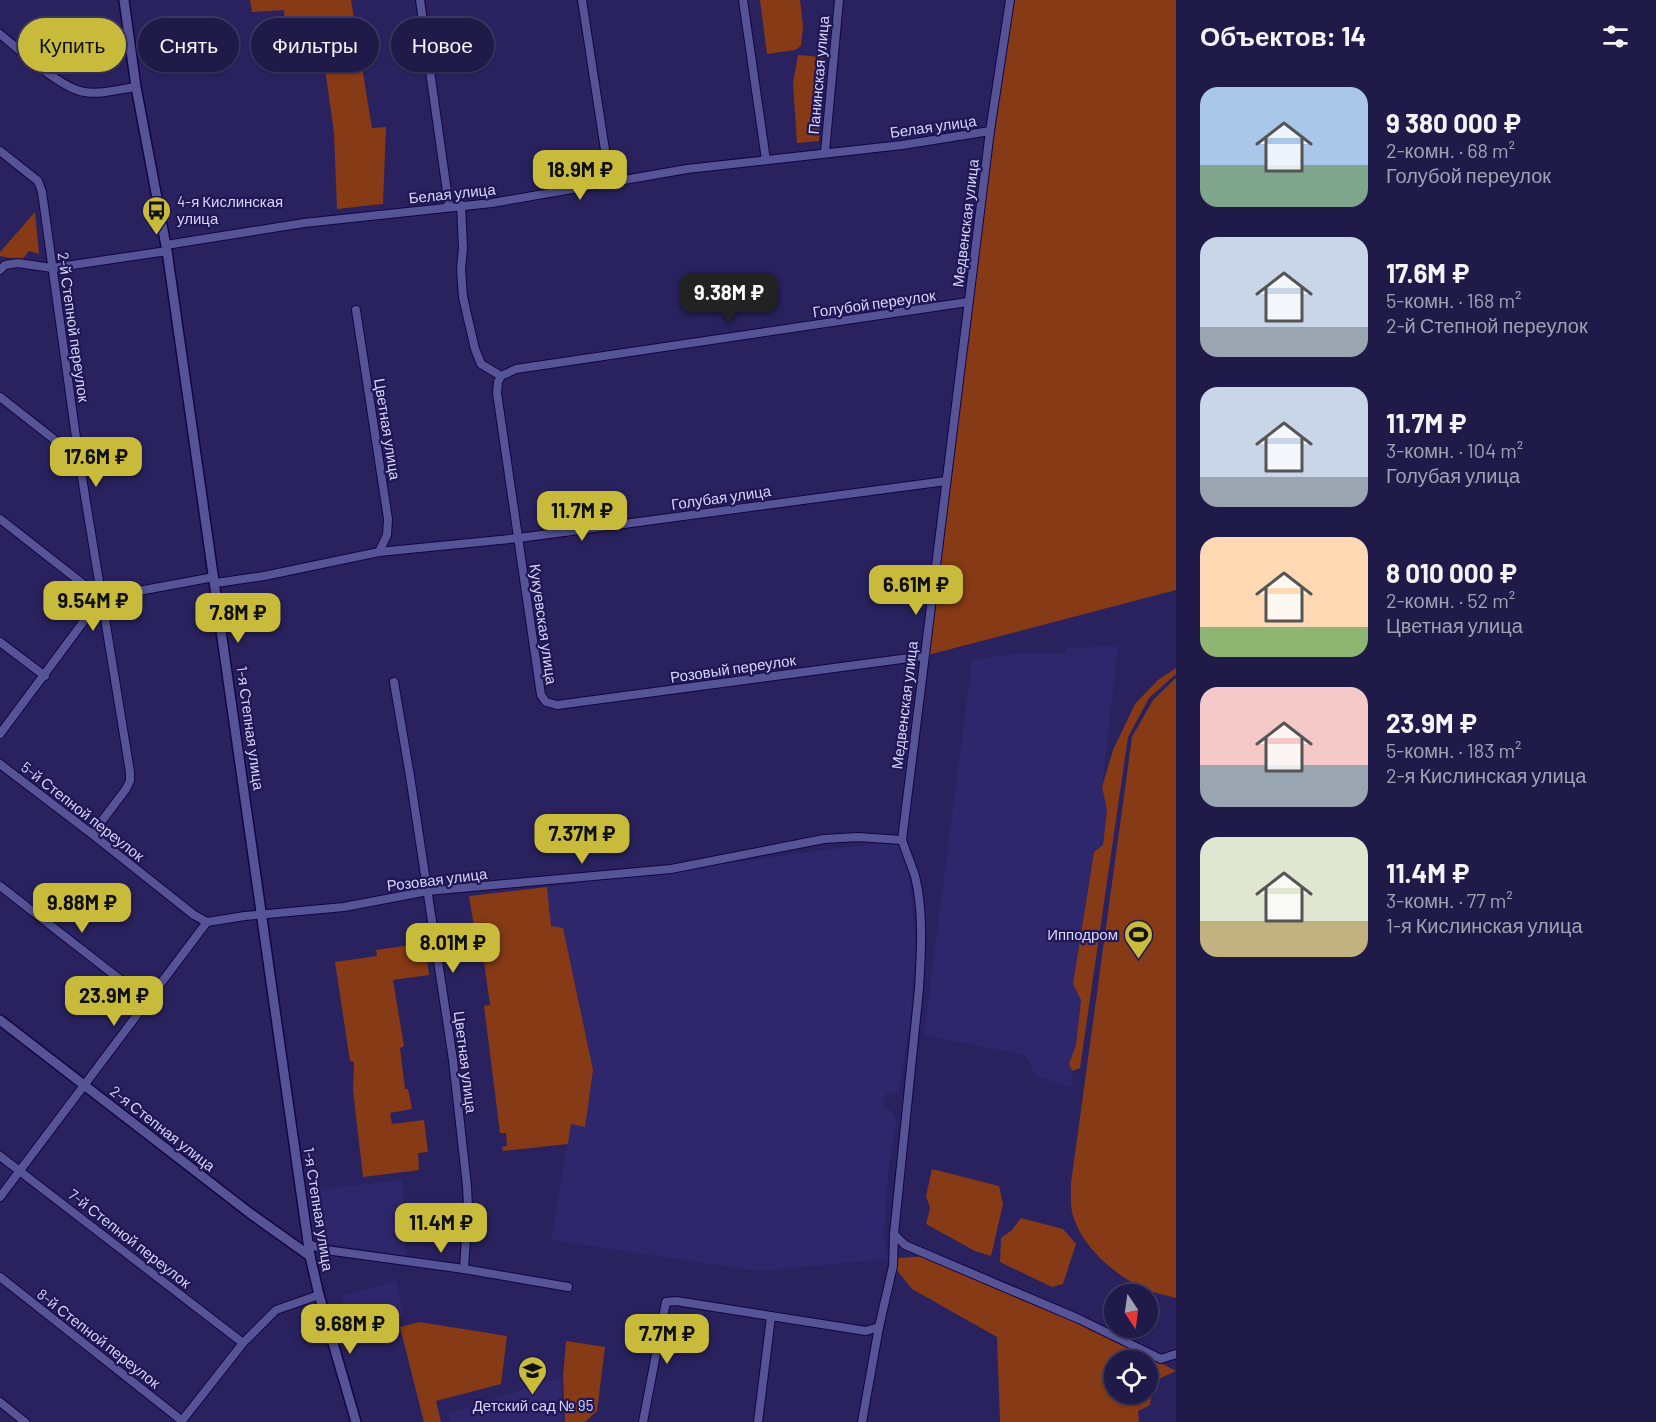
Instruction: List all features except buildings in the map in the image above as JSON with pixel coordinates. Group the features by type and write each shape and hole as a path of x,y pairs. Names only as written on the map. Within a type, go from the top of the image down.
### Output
{"street":[{"name":"1-я Степная улица","path":"124,0 136,87 167,248 309,1256 356,1422"},
{"path":"420,0 449,206"},
{"path":"582,0 605,150 607,183"},
{"path":"743,0 766,160"},
{"name":"Панинская улица","path":"825,152 839,0"},
{"name":"Медвенская улица","path":"862,1422 879,1327 893,1266 894,1234 918,1001 921,954 919,902 915,876 902,840 968,302 1010,0"},
{"path":"0,34 53,76 82,92 96,93 136,87"},
{"name":"Белая улица","path":"167,248 304,223 526,197 687,169 902,145 990,131"},
{"name":"2-й Степной переулок","path":"0,151 38,181 42,192 79,459 130,781 92,834"},
{"path":"461,205 463,297 475,349 482,364 501,376"},
{"path":"2,266 18,263 52,268 167,248"},
{"name":"Голубой переулок","path":"501,376 507,372 527,368 968,302"},
{"name":"Цветная улица","path":"356,310 388,519 387,535 379,552"},
{"name":"Кукуевская улица","path":"501,376 497,393 541,695 546,702"},
{"path":"0,397 79,459"},
{"name":"Голубая улица","path":"101,598 215,580 264,576 379,552 519,538 946,481"},
{"path":"0,519 101,598 0,734"},
{"path":"0,642 45,676"},
{"name":"Розовый переулок","path":"546,702 557,705 924,657"},
{"name":"Цветная улица","path":"394,682 453,1060 467,1186 464,1269"},
{"name":"5-й Степной переулок","path":"0,764 194,915 207,922"},
{"name":"Розовая улица","path":"207,922 344,907 428,891 671,869 824,839 858,837 902,840"},
{"path":"0,886 149,1002"},
{"path":"0,1197 207,922"},
{"name":"2-я Степная улица","path":"0,1020 251,1214 309,1256"},
{"name":"7-й Степной переулок","path":"0,1156 243,1343"},
{"path":"894,1234 905,1245 1079,1319 1161,1359 1176,1354"},
{"path":"308,1244 326,1250 464,1269 568,1287"},
{"name":"8-й Степной переулок","path":"0,1277 181,1421"},
{"path":"181,1421 243,1343 276,1310 319,1295"},
{"path":"643,1422 666,1302 676,1301 866,1331 879,1327"},
{"path":"758,1422 771,1317"},
{"path":"0,1402 25,1422"}],"shaded area":[{"path":"250,0 351,0 354,18 285,18 284,10 252,12"},
{"path":"760,0 800,0 803,27 801,46 795,50 767,54"},
{"path":"1008,0 1176,0 1176,590 924,656"},
{"path":"798,55 823,57 819,141 797,143 793,83"},
{"path":"326,72 363,72 372,128 386,127 383,204 337,209 334,133"},
{"path":"35,212 39,254 29,251 22,260 0,256 0,252"},
{"path":"1118,646 1102,787 1107,810 1103,845 1094,852 1073,984 1081,1000 1076,1045 1069,1064 1072,1071 1072,1087 1036,1076 1025,1055 924,1035 972,660 1022,653 1065,653 1066,648"},
{"path":"1176,668 1176,674 1149,698 1128,737 1080,1068 1072,1071 1069,1064 1076,1045 1081,1000 1073,984 1094,852 1103,845 1107,810 1102,787 1113,750 1135,704 1158,680"},
{"name":"Ипподром","path":"1176,678 1176,1298 1158,1294 1158,1284 1135,1284 1101,1259 1078,1228 1072,1212 1071,1195 1132,737 1153,700"},
{"path":"902,840 910,883 916,947 910,1022 899,1089 892,1094 886,1093 883,1108 890,1110 897,1121 888,1173 884,1236 888,1259 758,1271 551,1240 571,1124 585,1126 551,926 547,887"},
{"path":"547,887 551,926 563,928 593,1070 585,1127 571,1124 568,1144 503,1151 502,1147 507,1146 506,1133 500,1133 484,1006 490,1005 480,933 475,933 469,896"},
{"path":"425,943 429,975 393,980 404,1046 400,1048 405,1089 408,1089 412,1109 390,1113 392,1124 424,1120 428,1152 418,1153 419,1170 363,1177 353,1090 354,1062 350,1061 335,962 377,956 376,950"},
{"path":"932,1169 999,1186 1003,1204 991,1256 975,1251 926,1224 930,1208 926,1196"},
{"path":"402,1180 406,1256 314,1239 307,1191"},
{"path":"1021,1218 1063,1229 1076,1244 1063,1284 1052,1287 1000,1262 1001,1238 1012,1230"},
{"path":"925,1256 1073,1317 1104,1333 1104,1338 1113,1338 1136,1350 1104,1350 1104,1404 1150,1405 1138,1411 1139,1422 1000,1422 997,1337 912,1289 888,1259"},
{"path":"396,1281 404,1314 400,1321 352,1335 341,1296"},
{"path":"419,1322 507,1336 501,1384 436,1401 441,1422 424,1422 400,1327"},
{"path":"566,1341 605,1347 597,1411 585,1422 565,1422 563,1377"},
{"path":"1158,1362 1176,1371 1158,1379"},
{"name":"Детский сад № 95","path":"561,1377 563,1422 450,1422 448,1414"}],"place":[{"name":"4-я Кислинская улица","path":"156,236"},
{"name":"Ипподром","path":"1139,960"},
{"name":"Детский сад № 95","path":"533,1396"}]}
